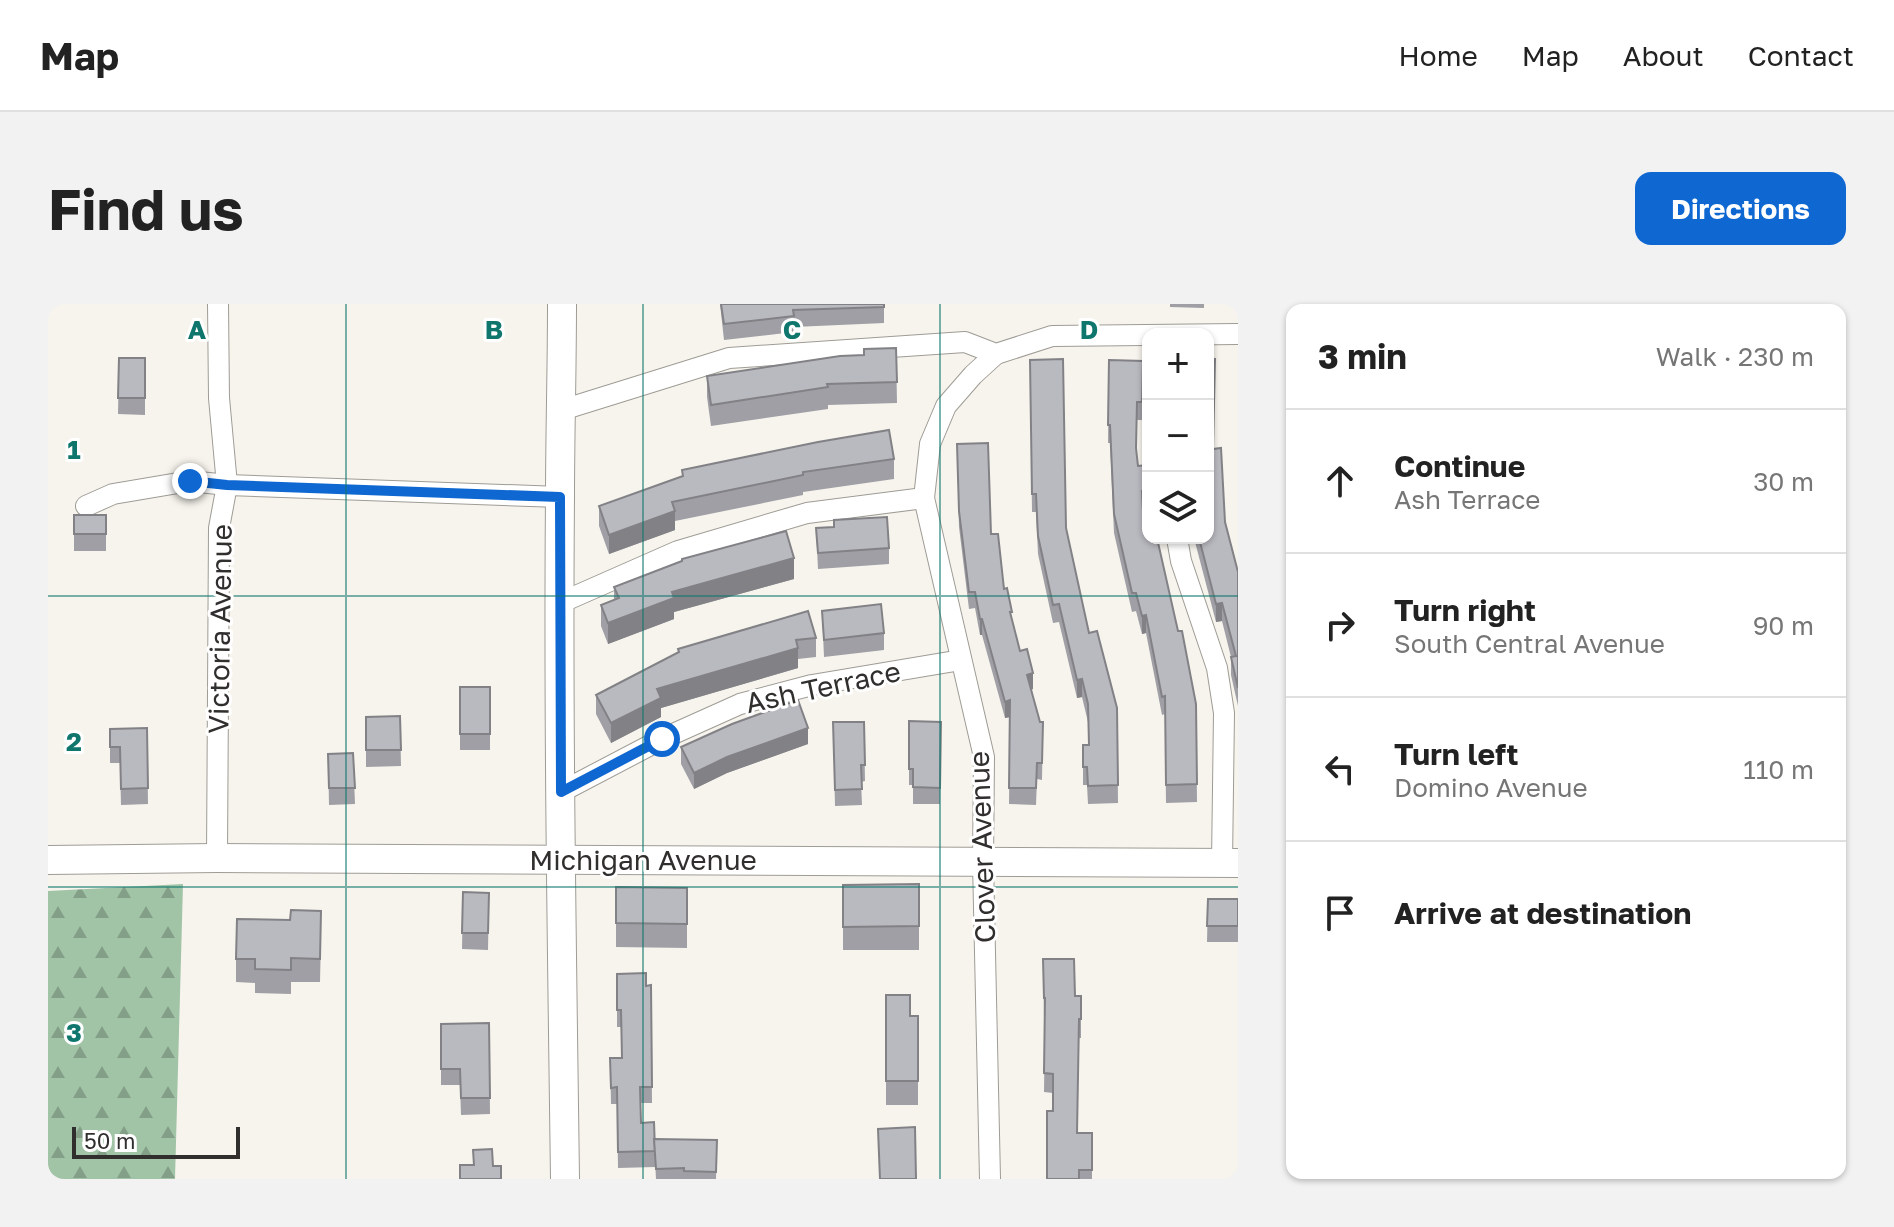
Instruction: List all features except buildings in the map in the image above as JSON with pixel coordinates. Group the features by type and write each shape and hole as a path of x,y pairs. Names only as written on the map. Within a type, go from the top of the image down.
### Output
{"main road":[{"path":"562,304 560,603 565,1179"},
{"name":"Michigan Avenue","path":"48,860 217,858 1230,863"}],"street":[{"name":"Victoria Avenue","path":"217,858 219,528 227,485 219,398 218,304"},
{"path":"562,410 729,358 965,342 996,354 1052,336 1142,334"},
{"path":"1214,334 1238,334"},
{"name":"Clover Avenue","path":"990,1179 983,862 984,757 924,498 930,444 946,406 996,354"},
{"path":"86,506 113,494 190,481 560,497"},
{"path":"560,603 678,551 807,513 924,498"},
{"path":"1178,544 1217,668 1224,713 1230,863"},
{"name":"Ash Terrace","path":"561,792 662,739 740,704 812,685 961,660"}],"green space":[{"path":"183,884 175,1179 48,1179 48,891"}],"route":[{"path":"190,481 560,497 561,792 662,739"}]}
